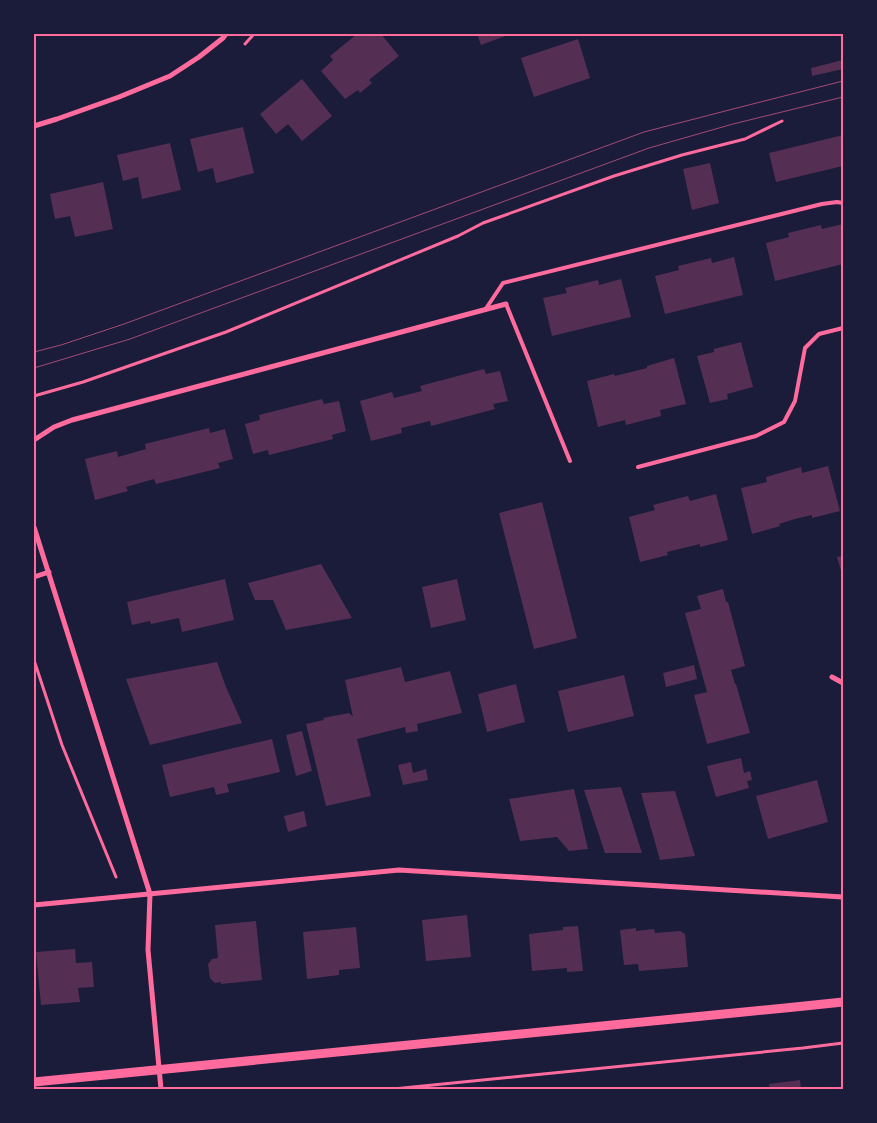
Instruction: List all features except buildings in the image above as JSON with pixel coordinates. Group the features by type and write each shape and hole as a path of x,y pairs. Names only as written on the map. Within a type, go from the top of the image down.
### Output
{"street":[{"path":"34,126 170,76 200,57 226,34"},
{"path":"34,440 54,427 72,420 506,304"},
{"path":"34,527 150,894 148,950 161,1089"},
{"path":"34,577 49,572"},
{"path":"832,677 843,683"},
{"path":"34,905 399,870 843,897"},
{"path":"34,1082 843,1002"}],"lane":[{"path":"485,310 503,283 822,204 843,203"},
{"path":"506,304 570,461"},
{"path":"638,467 756,436 784,422 795,401 805,348 819,334 843,328"}],"path":[{"path":"34,396 83,382 226,332 458,236 483,223 614,176 682,155 745,139 782,121"},
{"path":"34,660 62,745 117,879 119,897"},
{"path":"393,1089 843,1043"}],"tram line":[{"path":"34,352 124,324 644,132 843,81"},
{"path":"34,368 130,339 649,148 733,124 843,97"}]}
